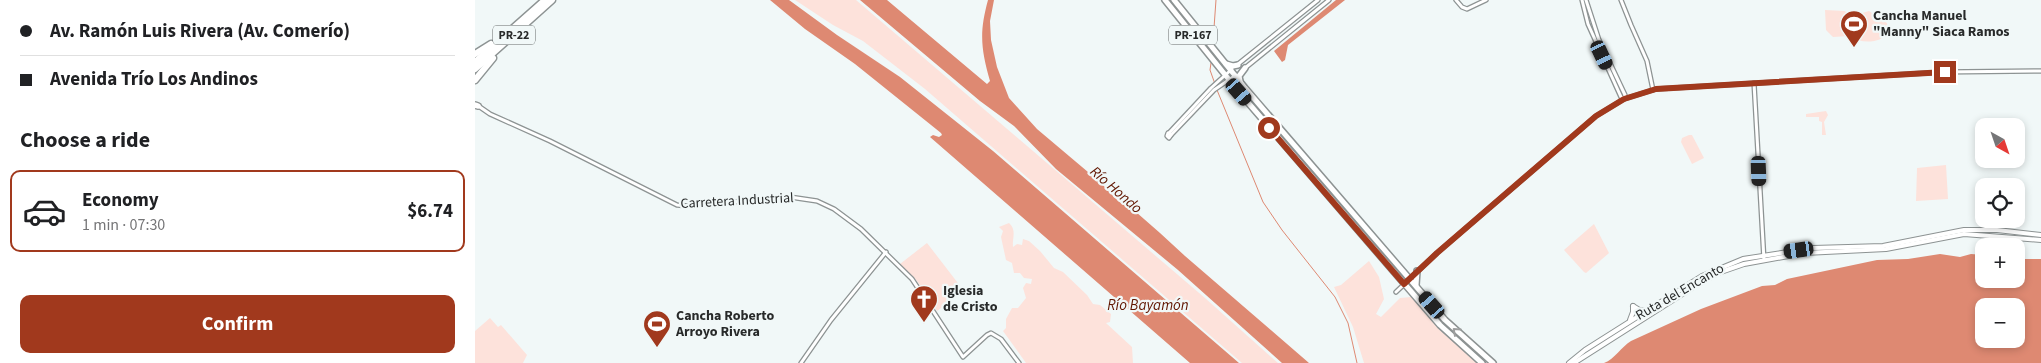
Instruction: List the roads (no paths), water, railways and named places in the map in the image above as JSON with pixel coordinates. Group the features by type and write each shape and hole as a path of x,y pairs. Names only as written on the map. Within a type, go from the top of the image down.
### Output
{"highway":[{"name":"PR-22","path":"475,69 521,26 545,0"},
{"name":"PR-22","path":"475,62 552,0"},
{"path":"475,55 521,26"},
{"path":"475,80 521,26"}],"main road":[{"name":"PR-167","path":"1165,0 1223,73 1439,325 1482,363"},
{"name":"PR-167","path":"1174,0 1235,76 1445,320 1493,363"},
{"path":"1224,62 1233,66 1238,65"},
{"path":"1243,85 1239,76 1245,68"},
{"path":"1223,73 1218,84 1228,84 1236,88"},
{"name":"Ruta del Encanto","path":"1574,363 1710,277 1763,258 1813,248 1883,246 1964,230 2041,235"},
{"name":"Ruta del Encanto","path":"1569,363 1585,350 1715,269 1743,259 1816,252 1886,249 1964,234 2041,240"},
{"path":"1417,271 1415,282 1419,290"},
{"path":"1625,325 1633,316 1633,306 1641,311 1652,308"}],"street":[{"path":"1223,73 1231,71 1319,0"},
{"path":"1171,134 1218,84 1235,76 1329,0"},
{"path":"1456,0 1462,7 1467,9 1486,0"},
{"path":"1584,0 1599,40 1625,95 1624,99"},
{"path":"1621,0 1647,61 1653,90"},
{"path":"1396,292 1417,271 1596,116 1624,99 1653,90 1754,83 1945,72 2041,71"},
{"path":"1754,83 1763,258"},
{"name":"Carretera Industrial","path":"476,105 489,114 551,141 672,203 687,206 785,197 811,200 826,205 844,215 886,252 919,287 946,333 963,356 991,333 1001,339 1019,363"},
{"path":"801,363 831,320 886,252"}],"water":[{"name":"Río Bayamón","path":"770,0 789,0 900,77 993,151 1239,363 1190,363 930,137 933,135 939,137 942,135 941,133 855,64 805,29"},
{"name":"Río Hondo","path":"860,0 887,0 987,84 990,81 983,50 982,32 988,0 994,0 990,21 991,40 997,67 1009,98 1037,129 1101,183 1118,201 1136,212 1309,363 1282,363 1178,270 1056,169 1014,126 980,101"},
{"path":"1336,0 1345,0 1288,45 1285,60 1282,62 1274,51"},
{"path":"1940,254 1960,257 1975,254 1975,288 2025,288 2025,259 2041,259 2041,363 1604,363 1631,341 1701,309 1762,286 1775,285 1787,279 1877,260 1908,259"}],"waterway":[{"path":"1213,42 1216,0"},
{"path":"1211,63 1210,70 1215,84"},
{"path":"1217,90 1263,202 1282,230 1335,297 1348,323 1357,363"}],"place":[{"name":"Cancha Manuel \"Manny\" Siaca Ramos","path":"1854,48"},
{"name":"Iglesia de Cristo","path":"924,323"},
{"name":"Cancha Roberto Arroyo Rivera","path":"657,348"}]}
